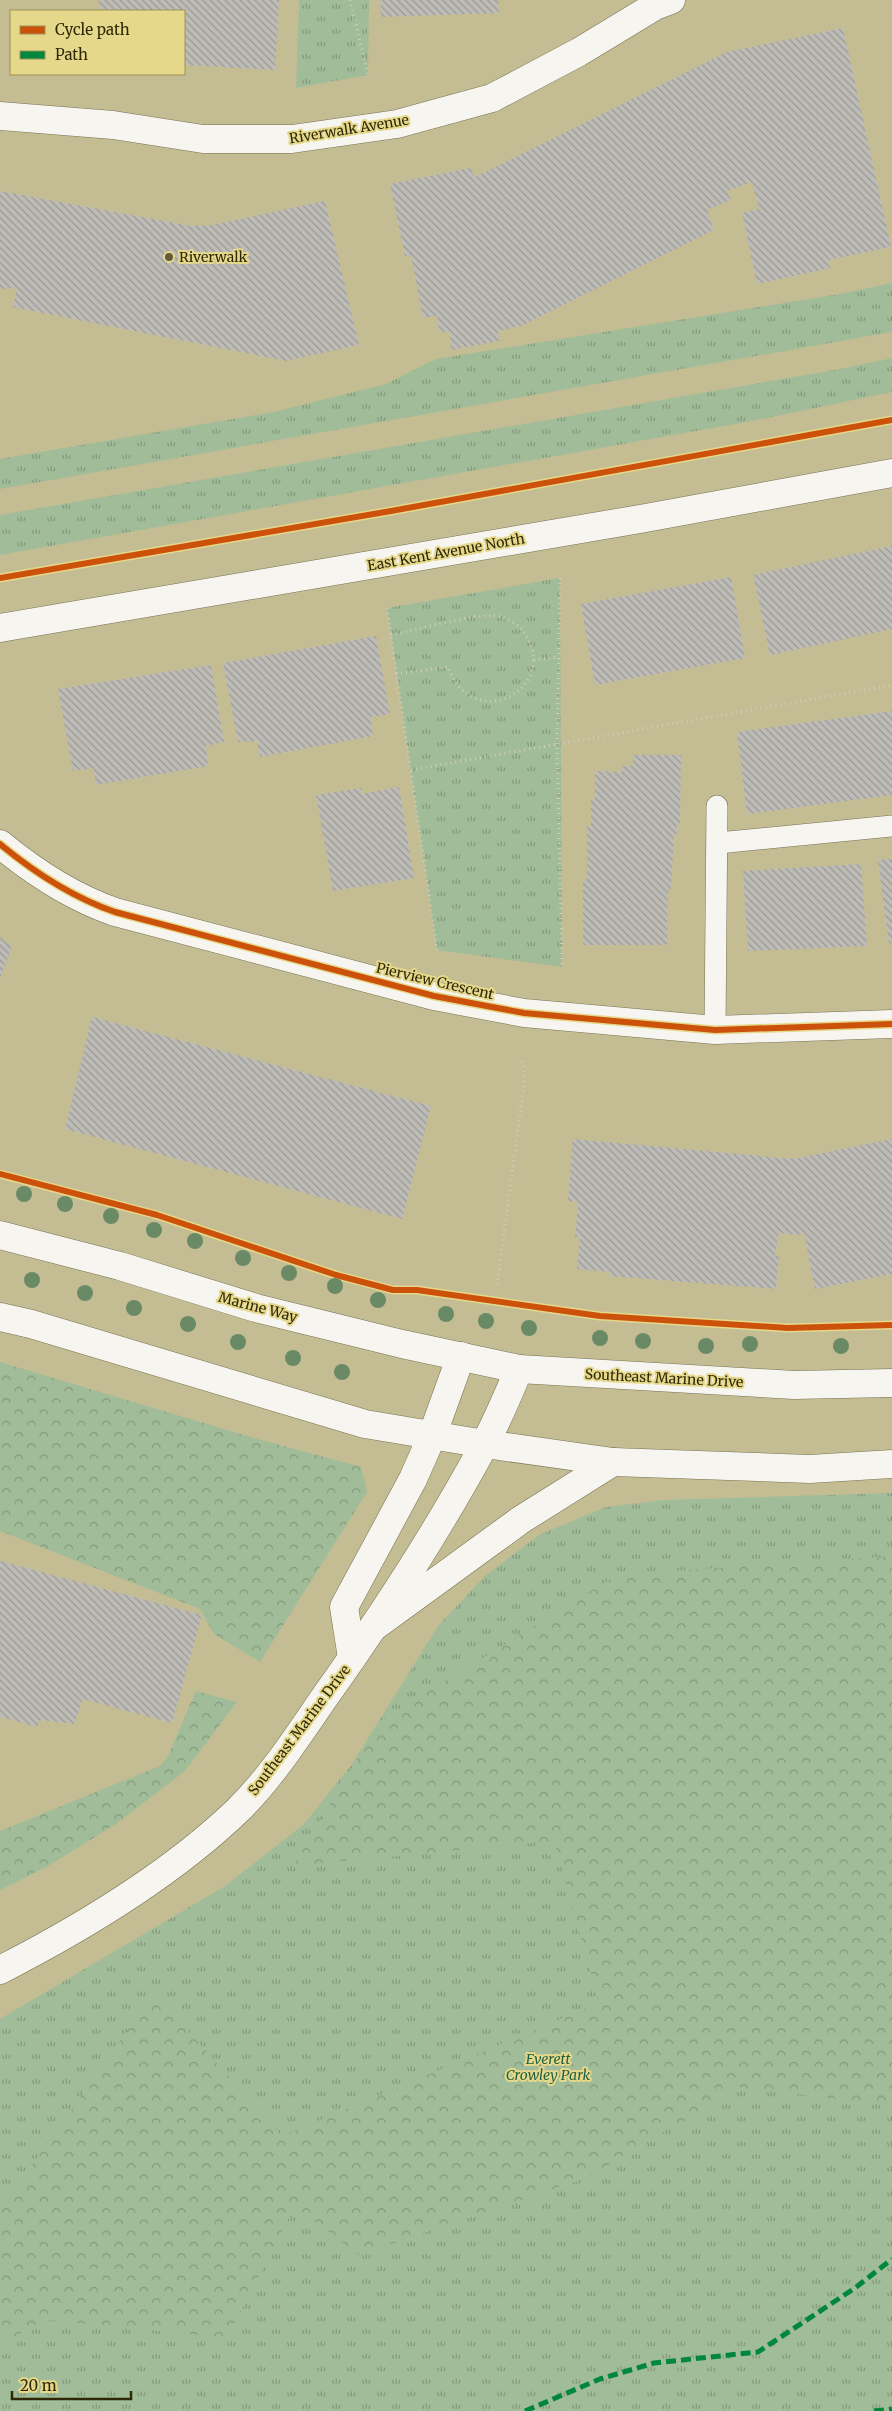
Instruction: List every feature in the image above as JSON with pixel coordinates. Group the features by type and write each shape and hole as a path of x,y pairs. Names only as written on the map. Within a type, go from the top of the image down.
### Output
{"street":[{"name":"Riverwalk Avenue","path":"0,116 113,126 203,139 292,140 397,124 492,98 579,52 655,6 672,0"},
{"name":"East Kent Avenue North","path":"0,628 640,519 892,473"},
{"name":"Pierview Crescent","path":"0,844 44,878 90,903 414,991 524,1013 715,1030 892,1024"},
{"name":"Marine Way","path":"0,1235 120,1266 256,1308 520,1369"},
{"path":"0,1317 32,1324 365,1424 432,1436 613,1462 810,1469 892,1464"},
{"name":"Southeast Marine Drive","path":"352,1658 344,1607 413,1479 432,1436 461,1356"},
{"name":"Southeast Marine Drive","path":"0,1970 38,1950 123,1899 198,1845 224,1822 270,1775 375,1626 484,1444 520,1369 794,1385 892,1382"},
{"path":"375,1626 530,1513 613,1462"}],"lane":[{"path":"715,1030 718,806"},
{"path":"718,843 892,826"}],"path":[{"path":"350,0 368,75"},
{"path":"560,578 557,657 557,744 562,967"},
{"path":"387,608 437,950"},
{"path":"391,635 482,616 498,616 514,622 524,632 532,645 534,660 531,674 523,688 511,696 497,701 472,698 461,690 453,679 448,667 396,674"},
{"path":"534,660 557,657"},
{"path":"411,770 892,685"},
{"path":"497,1285 525,1078 522,1061"}],"green space":[{"path":"299,0 369,0 368,75 296,88"},
{"path":"892,283 892,332 0,489 0,459 274,412 386,384 436,359 840,294"},
{"path":"892,358 892,392 752,421 0,555 0,515 840,369"},
{"path":"560,578 562,967 437,950 387,608"},
{"path":"0,1362 247,1436 361,1467 367,1492 260,1662 214,1634 200,1609 0,1531"},
{"name":"Everett Crowley Park","path":"892,1493 892,2411 0,2411 0,2019 225,1886 304,1824 352,1764 438,1626 486,1575 539,1535 606,1507 664,1500"},
{"path":"892,1556 892,2106 738,2087 589,2177 359,2255 295,2206 227,2338 50,2320 0,2343 0,2192 10,2196 154,1993 282,2136 599,2003 554,1841 293,1866 380,1721 617,1575"},
{"path":"196,1691 237,1702 185,1771 116,1824 48,1866 0,1890 0,1831 160,1766 168,1756"}],"building":[{"path":"99,0 279,0 275,70 185,65 185,10 100,10"},
{"path":"380,0 498,0 499,13 381,17"},
{"path":"843,28 891,247 828,260 830,268 757,284 742,213 759,209 752,182 727,191 731,200 707,210 714,230 521,326 498,331 499,341 451,350 450,331 439,332 437,316 423,318 411,256 405,256 390,184 470,168 475,177 727,52"},
{"name":"Riverwalk","path":"0,191 191,226 212,225 325,201 359,345 286,361 13,307 17,288 0,289"},
{"path":"892,546 892,629 770,655 753,575"},
{"path":"731,577 745,658 595,685 581,604"},
{"path":"376,636 390,714 371,717 373,736 260,757 257,741 238,742 223,663"},
{"path":"211,665 224,742 206,746 208,766 96,785 93,768 73,771 58,689"},
{"path":"892,711 892,795 747,814 737,732"},
{"path":"633,755 681,755 680,824 677,825 677,834 674,834 671,889 668,889 667,945 583,945 583,880 587,879 587,826 591,826 591,799 595,799 595,771 622,772 622,766 633,766"},
{"path":"399,787 414,878 333,891 316,795 362,788 362,794"},
{"path":"892,859 892,943 889,944 878,860"},
{"path":"861,864 867,946 748,951 743,871"},
{"path":"0,937 12,947 0,978"},
{"path":"92,1017 431,1106 402,1219 65,1129"},
{"path":"573,1139 793,1159 892,1139 892,1274 815,1289 804,1233 798,1235 779,1233 775,1256 779,1256 776,1289 609,1276 609,1272 577,1269 580,1237 575,1237 578,1202 568,1201"},
{"path":"0,1561 202,1615 172,1723 83,1699 74,1724 40,1720 37,1727 0,1717"}],"marked path":[{"path":"525,2411 600,2379 654,2363 758,2352 855,2288 892,2259"},
{"path":"874,2411 892,2409"}],"cycle path":[{"path":"0,578 391,511 892,420"},
{"path":"0,844 27,865 69,892 115,912 434,996 524,1013 715,1030 892,1024"},
{"path":"0,1174 157,1215 336,1275 393,1290 417,1290 600,1316 788,1328 892,1325"}],"place":[{"name":"Riverwalk","path":"169,257"}]}
